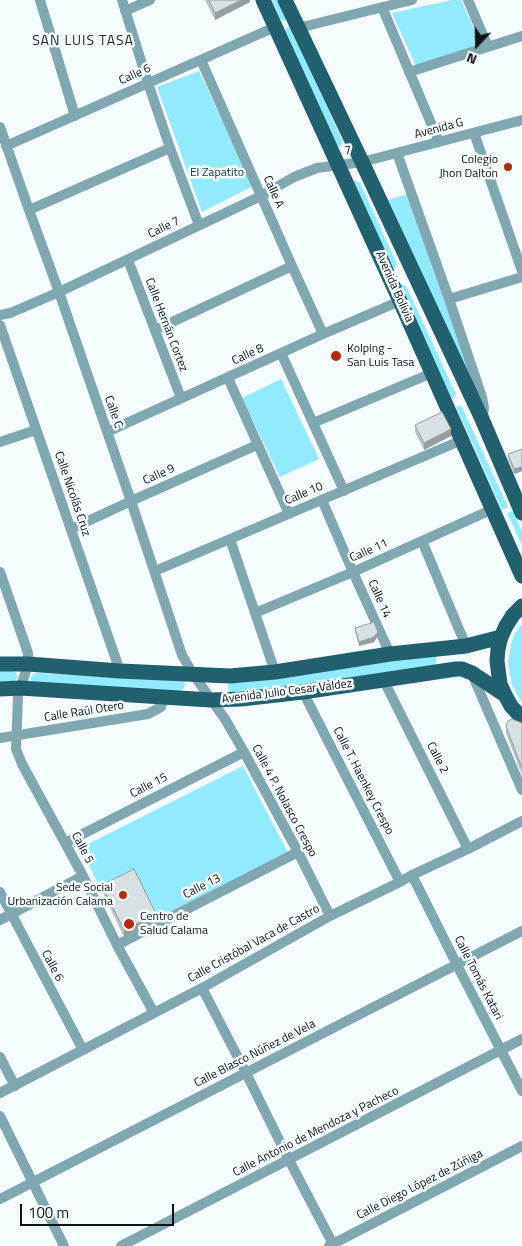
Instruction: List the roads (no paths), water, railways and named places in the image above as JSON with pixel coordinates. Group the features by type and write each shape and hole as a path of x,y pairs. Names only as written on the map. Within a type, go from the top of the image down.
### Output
{"main road":[{"name":"Avenida Bolivia","path":"263,0 400,301 522,576"},
{"name":"Avenida Bolivia","path":"285,0 482,419 522,512"},
{"path":"522,606 506,626 501,637 497,661 500,684 504,696 522,718"},
{"name":"Avenida Julio Cesar Valdez","path":"0,664 230,676 275,672 390,654 466,646 501,637"},
{"name":"Avenida Julio Cesar Valdez","path":"0,689 20,688 211,700 241,699 303,692 456,669 472,672"},
{"path":"472,672 504,696"}],"street":[{"path":"40,0 75,116"},
{"path":"122,0 148,84 199,225"},
{"path":"125,11 150,0"},
{"path":"298,28 412,0"},
{"path":"468,0 488,47"},
{"path":"382,7 439,142"},
{"name":"Calle 6","path":"6,146 275,27"},
{"path":"409,72 522,36"},
{"name":"Calle A","path":"201,60 323,334"},
{"name":"Avenida G","path":"362,162 522,120"},
{"name":"Calle C","path":"0,127 131,500 182,655 192,674 211,700"},
{"path":"474,133 522,271"},
{"path":"29,210 170,148"},
{"path":"397,153 482,397 484,408 482,419"},
{"name":"7","path":"338,165 362,162"},
{"name":"Calle 7","path":"0,315 10,313 59,292 128,260 261,196 294,177 317,168 338,165"},
{"name":"Calle Hernán Cortez","path":"128,260 181,398"},
{"path":"155,330 292,266"},
{"path":"448,299 522,277"},
{"name":"Calle 8","path":"107,432 400,301"},
{"name":"Calle Nicolás Cruz","path":"0,325 120,671"},
{"path":"281,354 344,491"},
{"path":"313,423 432,373"},
{"path":"228,378 289,514"},
{"path":"0,442 36,430"},
{"name":"Calle 10","path":"155,571 462,440"},
{"name":"Calle 9","path":"71,529 131,500 257,445"},
{"name":"Calle 14","path":"322,500 390,654"},
{"name":"Calle 11","path":"255,613 353,572 493,509"},
{"path":"230,539 275,672"},
{"path":"422,541 466,646"},
{"path":"0,572 28,653 28,664"},
{"name":"Calle 5","path":"28,664 18,696 16,749 22,764 154,1013"},
{"path":"472,672 522,790"},
{"name":"Calle 2","path":"383,679 468,849"},
{"name":"Calle T. Haenkey Crespo","path":"303,692 400,882"},
{"name":"Calle Raúl Otero","path":"0,738 148,714 161,707 164,697"},
{"name":"Calle 4 P. Nolasco Crespo","path":"211,700 225,719 244,752 330,916"},
{"name":"Calle 15","path":"65,843 244,752"},
{"name":"Calle Cristóbal Vaca de Castro","path":"0,1093 202,988 330,916 468,849 522,820"},
{"name":"Calle 13","path":"117,945 298,852"},
{"name":"Calle Tomás Katari","path":"412,875 522,1091"},
{"path":"0,920 83,876"},
{"name":"Calle 6","path":"0,892 82,1050"},
{"name":"Calle Blasco Núñez de Vela","path":"0,1199 522,932"},
{"path":"202,988 332,1245"},
{"name":"Calle Antonio de Mendoza y Pacheco","path":"121,1246 522,1039"},
{"path":"0,1057 15,1086"},
{"path":"0,1116 64,1246"},
{"name":"Calle Diego López de Zúñiga","path":"332,1245 522,1146"}],"place":[{"name":"Colegio Jhon Dalton","path":"508,167"},
{"name":"Kolping - San Luis Tasa","path":"336,356"},
{"name":"Sede Social Urbanización Calama","path":"123,895"},
{"name":"Centro de Salud Calama","path":"129,924"}],"district":[{"name":"SAN LUIS TASA","path":"83,42"}],"park label":[{"name":"El Zapatito","path":"217,173"}]}
